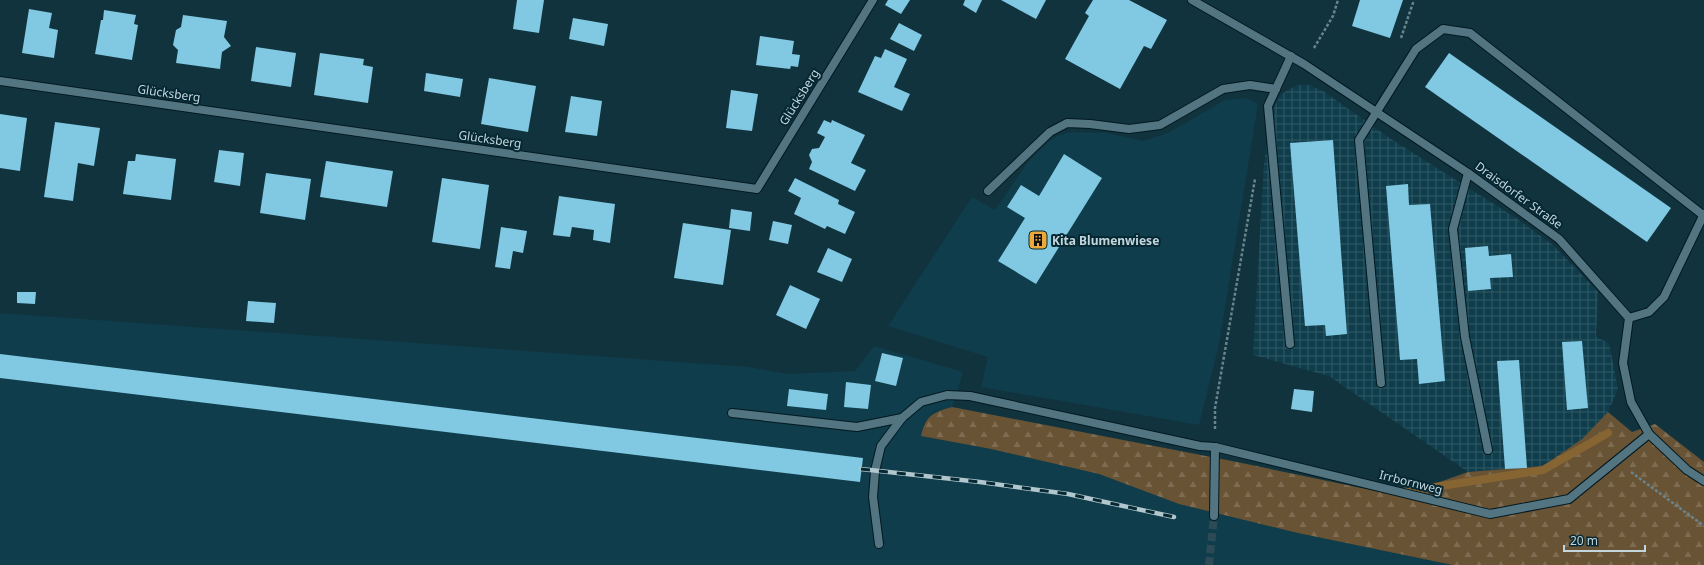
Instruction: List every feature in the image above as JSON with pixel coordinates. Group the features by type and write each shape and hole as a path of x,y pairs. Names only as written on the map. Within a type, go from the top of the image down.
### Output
{"street":[{"name":"Glücksberg","path":"0,81 756,189 873,0"},
{"name":"Draisdorfer Straße","path":"1192,0 1304,64 1468,173 1559,239 1629,318"},
{"path":"1381,383 1359,140 1416,49 1443,29 1470,33 1703,214 1701,229 1664,297 1649,312 1629,318 1623,363 1631,402 1648,434 1687,470 1704,481"},
{"path":"1290,344 1268,106 1291,56"},
{"path":"988,191 1050,132 1067,123 1090,124 1129,129 1160,125 1223,89 1250,85 1276,89"},
{"path":"1468,173 1453,229 1465,338 1488,450"},
{"name":"Irrbornweg","path":"879,544 874,497 875,471 881,446 902,418 921,402 947,395 970,396 1200,446 1215,447 1490,514 1569,499 1648,434"},
{"path":"732,413 858,427 902,418"},
{"path":"1214,516 1215,447"}],"path":[{"path":"1304,64 1333,16 1338,0"},
{"path":"1414,0 1400,40 1416,49"},
{"path":"1215,447 1215,408 1256,176"},
{"path":"1615,460 1704,526"}],"shaded area":[{"path":"1297,85 1309,85 1323,91 1391,139 1516,218 1553,245 1598,292 1596,337 1609,343 1618,389 1608,412 1582,439 1543,466 1468,472 1329,376 1253,355 1264,163 1272,112 1280,95"},
{"path":"1247,98 1258,104 1219,344 1199,425 981,387 988,357 888,326 972,197 995,210 1028,162 1045,145 1057,136 1070,132 1107,133 1143,141 1168,133 1225,100"},
{"path":"0,313 748,367 787,374 855,371 874,346 963,372 952,407 934,412 924,423 921,436 991,449 1099,474 1179,504 1298,533 1453,565 0,565"}],"green space":[{"path":"952,407 1237,462 1400,496 1468,472 1543,466 1582,439 1608,412 1632,432 1655,424 1704,462 1704,565 1453,565 1298,533 1179,504 1099,474 991,449 921,436 925,423 931,416 939,411"}],"building":[{"path":"517,0 544,0 539,33 513,29"},
{"path":"888,0 910,0 901,14 885,5"},
{"path":"965,0 982,0 976,13 963,5"},
{"path":"1001,0 1046,0 1036,19"},
{"path":"1093,0 1129,0 1167,20 1151,49 1144,46 1120,89 1065,59 1089,16 1085,13"},
{"path":"1360,0 1403,0 1390,38 1352,26"},
{"path":"29,9 52,13 49,28 58,30 54,58 22,53"},
{"path":"104,10 136,15 134,24 138,25 132,60 95,54"},
{"path":"183,15 227,21 224,37 231,46 222,52 220,69 176,63 178,50 173,45 176,30 181,27"},
{"path":"573,18 608,24 604,46 569,39"},
{"path":"899,23 922,35 914,51 890,39"},
{"path":"760,36 794,41 792,54 800,55 798,67 791,66 790,69 756,65"},
{"path":"256,47 296,53 291,87 251,81"},
{"path":"885,49 907,59 894,87 910,94 902,111 858,92 875,56 881,58"},
{"path":"320,53 364,59 363,65 373,67 368,103 314,95"},
{"path":"1449,53 1671,208 1647,242 1425,87"},
{"path":"426,73 463,79 460,97 424,91"},
{"path":"489,78 536,86 528,132 481,124"},
{"path":"731,90 758,94 752,131 726,128"},
{"path":"571,96 602,101 597,136 565,132"},
{"path":"0,114 27,118 20,171 0,168"},
{"path":"824,120 831,123 832,120 865,135 851,163 866,170 855,191 809,169 812,162 809,155 812,149 819,148 825,137 817,133"},
{"path":"55,122 100,128 94,166 78,163 73,201 44,197"},
{"path":"1333,140 1347,334 1326,336 1325,325 1305,326 1290,143"},
{"path":"219,150 244,153 240,186 214,182"},
{"path":"136,154 176,159 171,200 123,194 128,161 135,161"},
{"name":"Kita Blumenwiese","path":"1064,154 1102,178 1036,284 998,261 1025,218 1007,207 1021,185 1039,196"},
{"path":"326,161 393,171 387,207 320,197"},
{"path":"266,173 311,179 305,220 260,213"},
{"path":"442,178 489,185 480,249 432,242"},
{"path":"795,178 839,200 838,204 855,212 845,234 827,226 825,229 794,214 801,198 788,191"},
{"path":"1408,184 1409,205 1430,204 1445,381 1419,384 1417,359 1400,360 1386,186"},
{"path":"559,196 615,204 610,243 593,240 594,230 572,227 570,237 553,235"},
{"path":"731,209 752,212 750,231 729,228"},
{"path":"773,221 792,225 788,244 769,240"},
{"path":"683,223 731,230 723,285 674,278"},
{"path":"501,227 527,231 523,253 513,251 510,269 495,267"},
{"path":"1488,246 1489,256 1511,254 1513,277 1490,278 1491,289 1468,291 1465,248"},
{"path":"828,248 852,259 842,282 817,272"},
{"path":"790,285 820,299 806,329 776,315"},
{"path":"17,292 36,292 35,304 17,303"},
{"path":"248,301 276,303 274,323 246,321"},
{"path":"1582,341 1588,408 1567,410 1562,342"},
{"path":"882,353 903,358 896,386 875,381"},
{"path":"0,354 863,458 860,482 0,378"},
{"path":"1519,360 1527,468 1505,469 1497,361"},
{"path":"846,382 871,385 868,409 844,407"},
{"path":"789,389 828,394 826,410 787,406"},
{"path":"1294,389 1314,391 1312,412 1291,409"}],"waterway":[{"path":"1403,492 1543,470 1608,433"}],"tunnel":[{"path":"1209,565 1214,516"}],"railway":[{"path":"861,469 980,482 1068,494 1174,517"}],"place":[{"name":"Kita Blumenwiese","path":"1038,240"}]}
